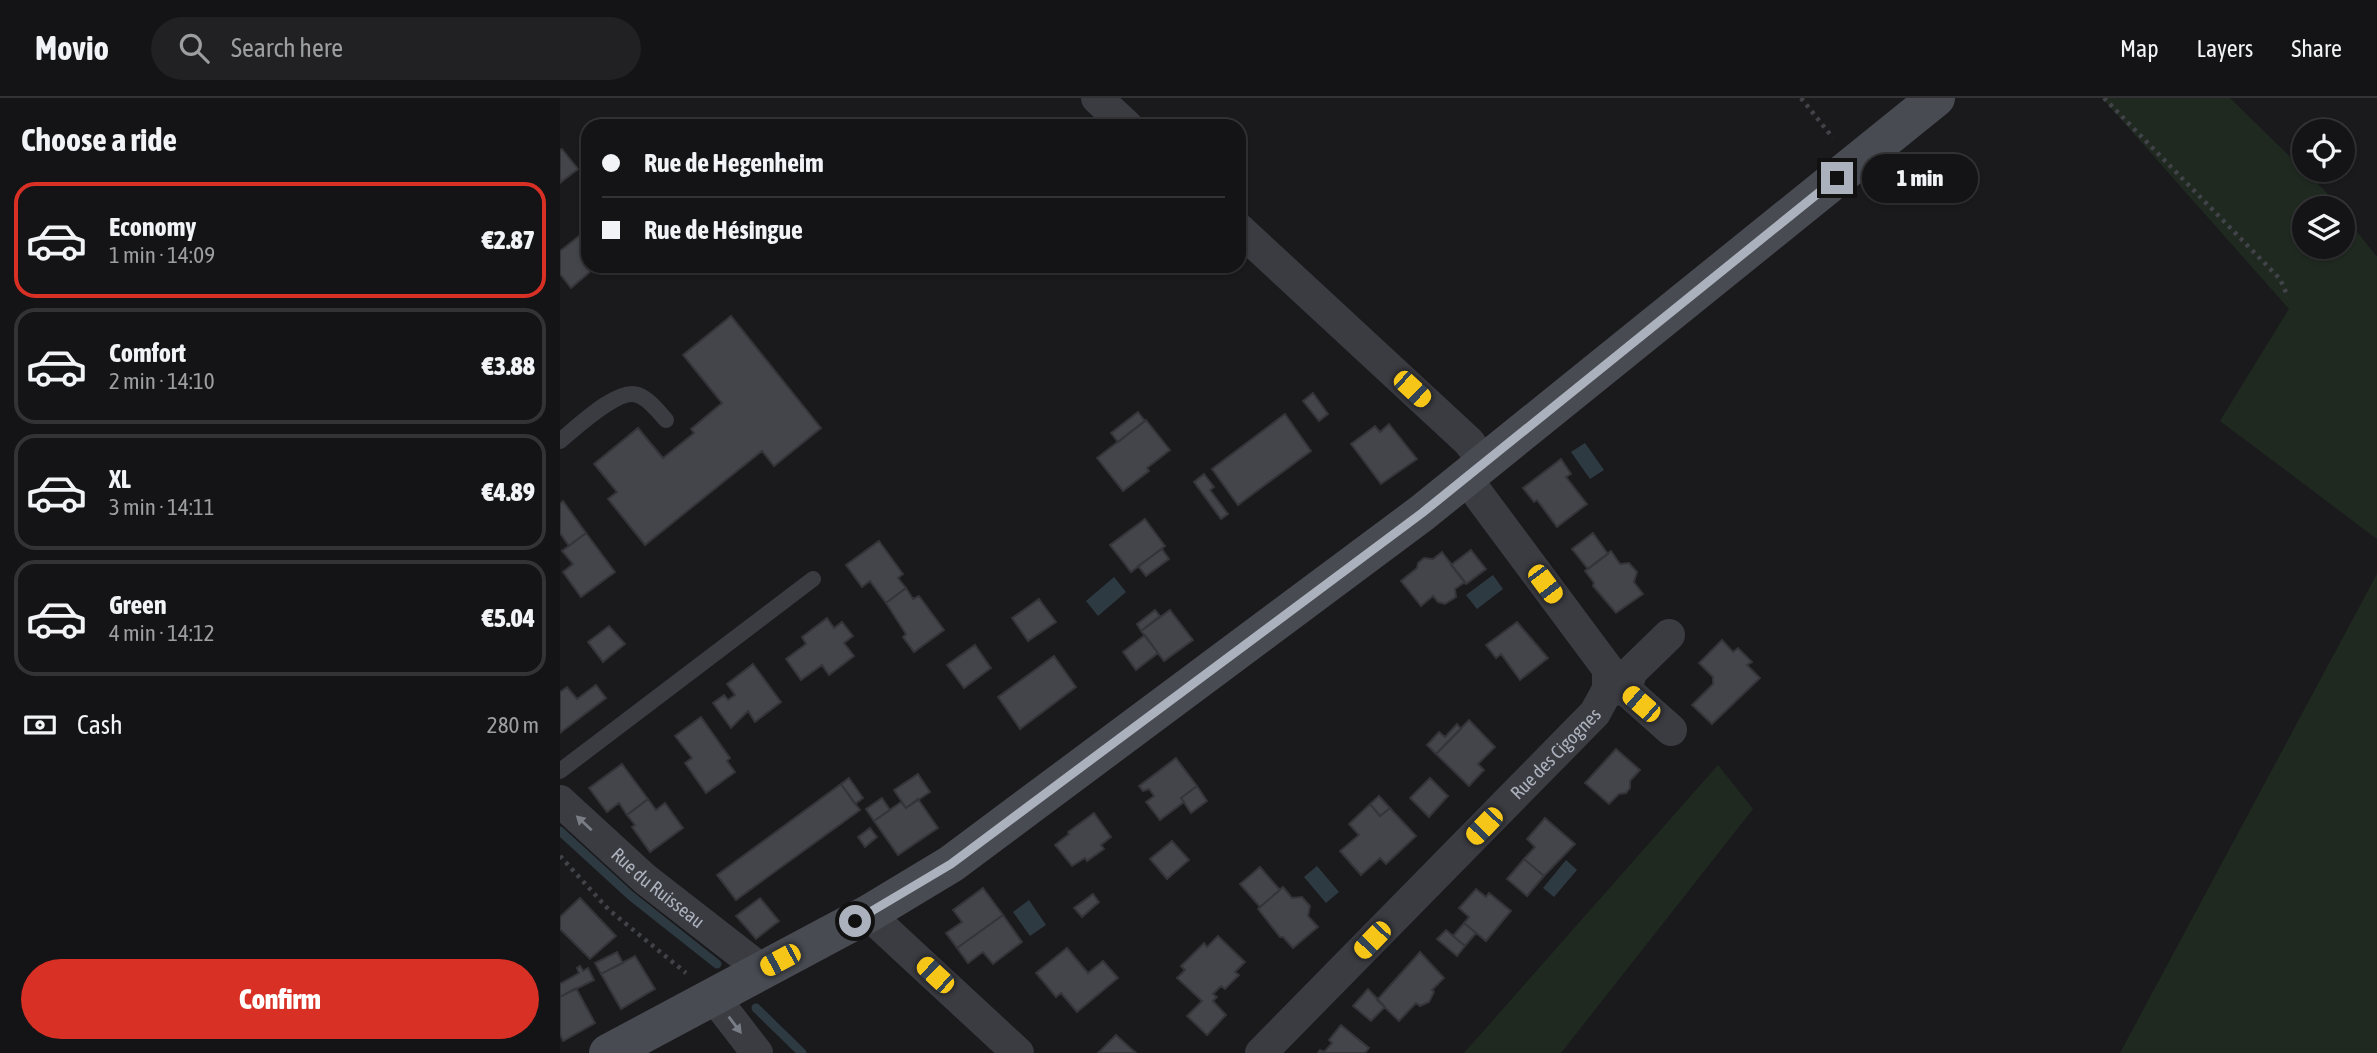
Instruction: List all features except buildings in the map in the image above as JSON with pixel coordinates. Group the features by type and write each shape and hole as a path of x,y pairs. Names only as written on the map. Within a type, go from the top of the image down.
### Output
{"main road":[{"path":"608,1053 868,914 951,864 1422,513 1937,98"}],"street":[{"path":"1097,98 1120,119"},
{"name":"Rue des Cigognes","path":"1246,235 1469,442 1475,471 1608,670 1617,689"},
{"name":"Rue des Cigognes","path":"1261,1053 1669,635"},
{"path":"1617,689 1671,730"},
{"name":"Rue du Ruisseau","path":"560,801 645,879 762,970"},
{"path":"868,914 1018,1053"},
{"path":"713,996 757,1053"}],"lane":[{"path":"560,441 619,395 636,394 651,403 666,420"},
{"path":"560,771 813,579"}],"path":[{"path":"1801,98 1838,144 1858,162"},
{"path":"2104,98 2280,279 2288,297"},
{"path":"560,856 609,910 713,996"}],"green space":[{"path":"2102,98 2230,98 2292,159 2292,182 2316,182 2329,196 2292,196 2292,259 2355,259 2355,229 2377,257 2377,539 2220,421 2289,309"},
{"path":"2377,574 2377,1053 2120,1053"},
{"path":"1718,765 1753,809 1561,1053 1464,1053"}],"shaded area":[{"path":"1585,443 1604,470 1590,479 1571,452"},
{"path":"1493,575 1503,589 1477,609 1466,595"},
{"path":"1114,577 1126,592 1098,616 1086,601"},
{"path":"1566,860 1577,870 1554,897 1543,888"},
{"path":"1317,866 1339,892 1326,903 1304,877"},
{"path":"1029,900 1046,925 1030,936 1013,912"}],"waterway":[{"path":"560,831 631,896 717,964"},
{"path":"756,1008 802,1053"}],"route":[{"path":"855,921 951,864 1422,513 1837,178"}]}
